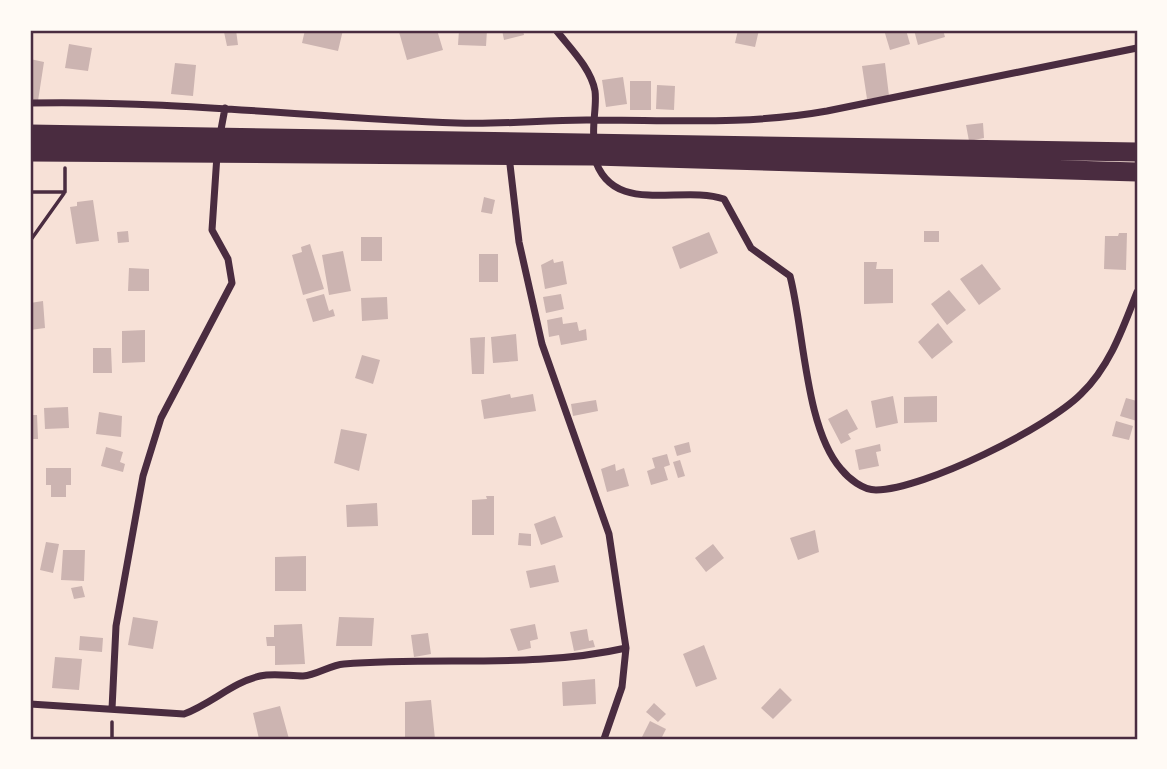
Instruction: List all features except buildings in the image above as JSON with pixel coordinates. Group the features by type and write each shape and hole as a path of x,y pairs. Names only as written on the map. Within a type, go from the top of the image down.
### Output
{"highway":[{"path":"30,152 218,145 396,129 594,148 1137,172"},
{"path":"30,134 218,145 509,155 594,148 1137,152"}],"street":[{"path":"556,30 589,75 595,92 592,120 594,148 606,182 621,191 724,199 751,248 790,276 814,406 831,456 853,481 874,490 922,479 997,448 1033,429 1081,394 1114,350 1137,292"},
{"path":"30,103 107,102 225,108 396,129 592,120 724,123 778,120 1137,48"},
{"path":"112,709 116,626 143,477 167,405 219,313 232,283 228,259 212,230 218,145 225,108"},
{"path":"509,155 530,299 542,344 609,534 626,648 622,687 604,739"},
{"path":"30,704 184,714 206,706 240,683 261,675 306,676 342,664 502,662 591,656 626,648"}],"path":[{"path":"30,241 65,192 66,152"},
{"path":"30,192 65,192"},
{"path":"112,709 112,739"}]}
